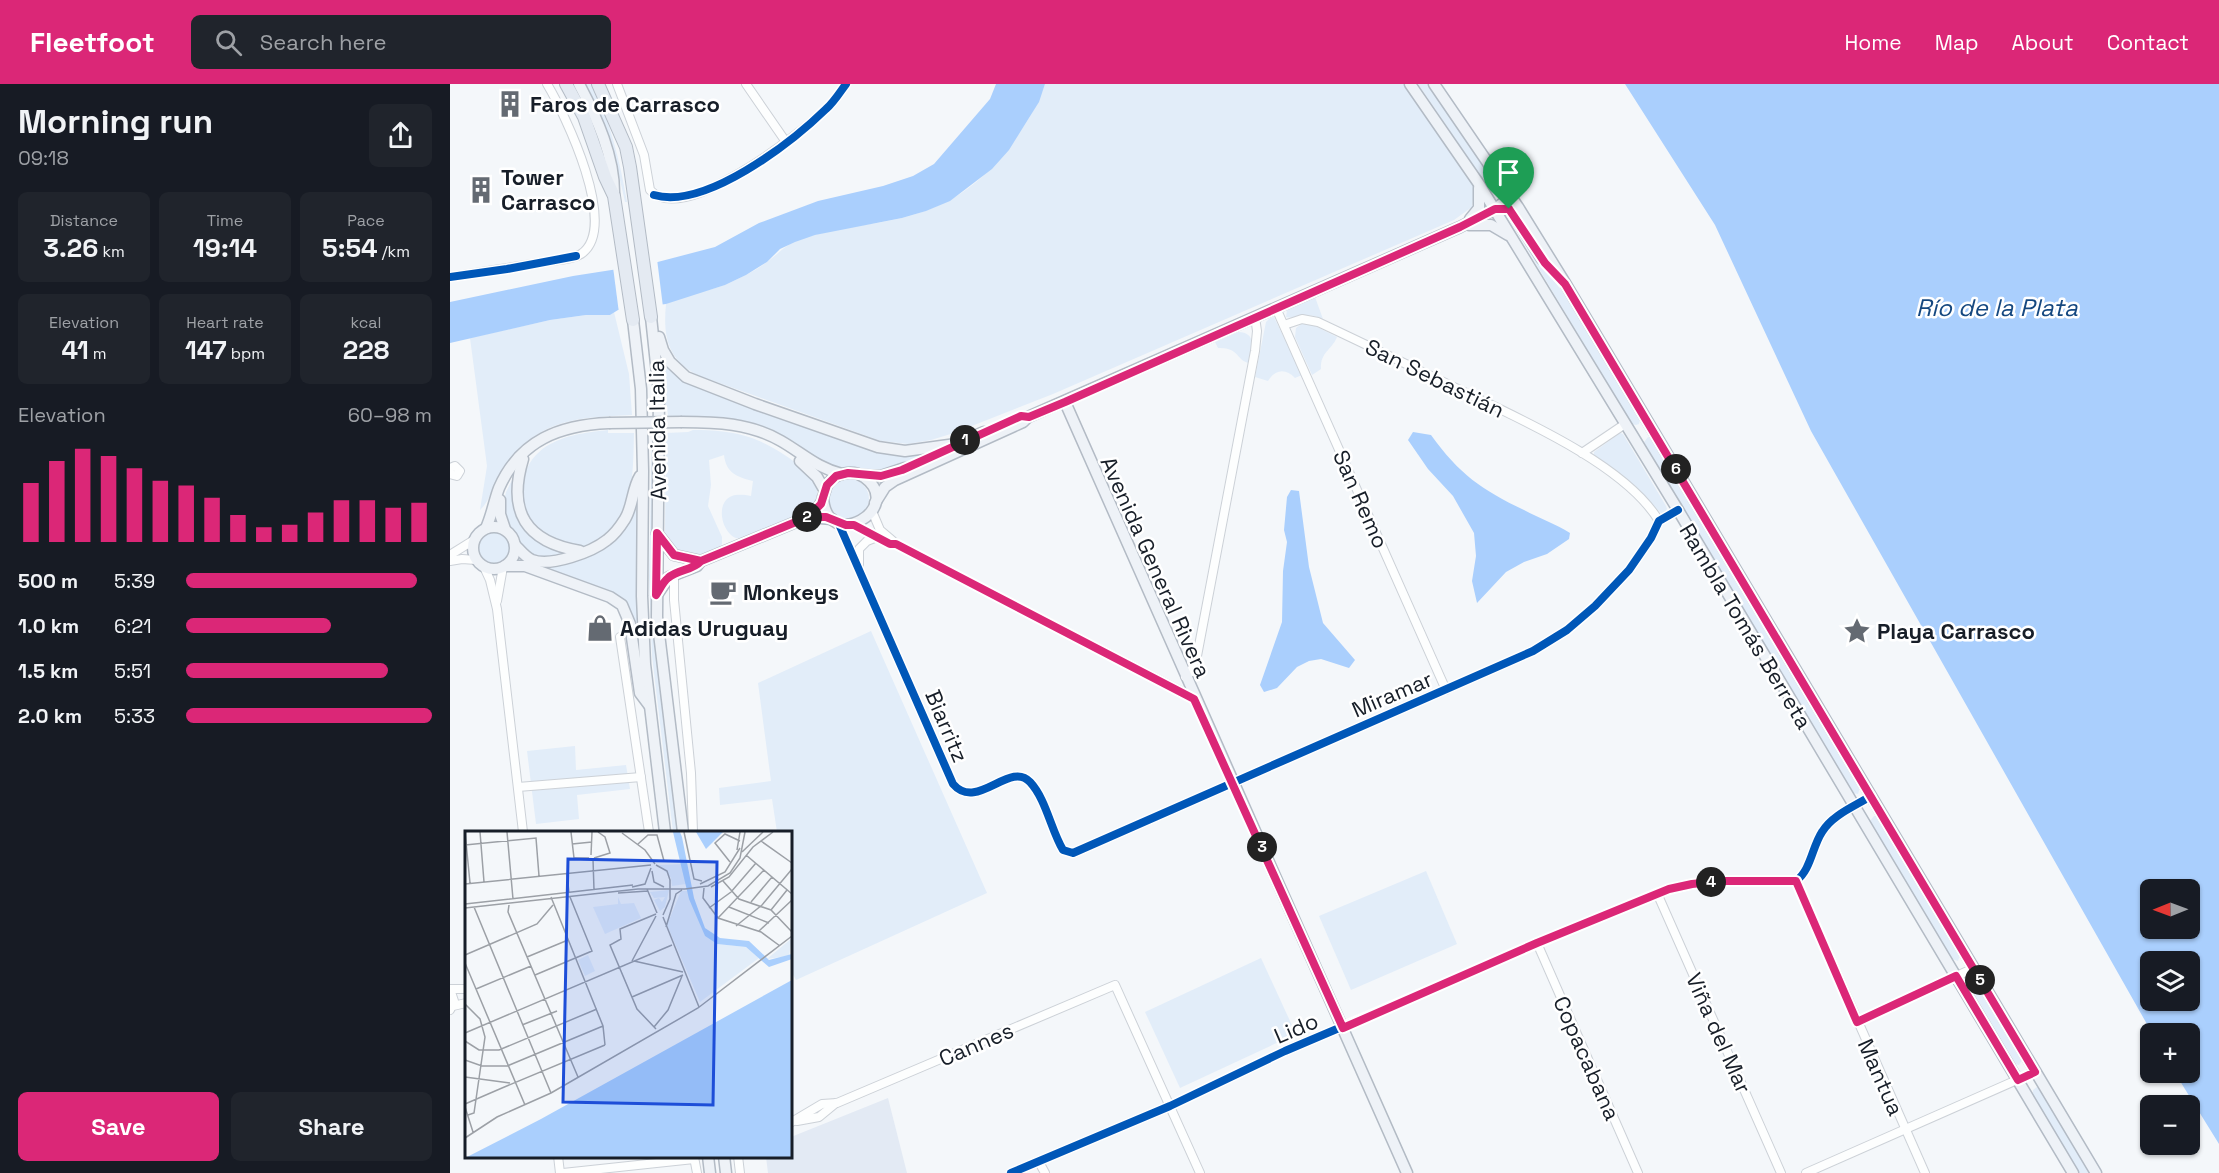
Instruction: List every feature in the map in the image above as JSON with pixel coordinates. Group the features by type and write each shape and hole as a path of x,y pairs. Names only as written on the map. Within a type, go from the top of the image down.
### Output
{"highway":[{"name":"Avenida Italia","path":"566,84 584,117 614,196 633,320"},
{"name":"Avenida Italia","path":"598,84 626,147 642,243 651,317"}],"main road":[{"path":"579,84 606,145 615,177 614,196"},
{"name":"Rambla Tomás Berreta","path":"1410,84 1495,209 1678,510 2073,1173"},
{"name":"Rambla Tomás Berreta","path":"1434,84 1511,197 1565,284 2096,1173"},
{"path":"1460,227 1479,208 1481,198 1479,184"},
{"path":"808,517 854,525 868,518 880,494 890,483 1023,422 1029,417 1460,227 1495,209 1511,197"},
{"path":"1495,209 1511,210 1545,263 1565,284"},
{"path":"1460,227 1491,225 1500,228 1512,238"},
{"path":"651,317 663,351 670,362 692,380 878,447 913,451 956,444"},
{"name":"Avenida Italia","path":"651,317 659,392 660,439 656,595 661,662 685,803 683,831"},
{"name":"Avenida Italia","path":"633,320 641,389 642,616 649,705 665,831"},
{"name":"Avenida General Rivera","path":"1065,402 1194,699 1407,1173"},
{"path":"656,595 666,580 674,574 808,517 821,504 831,480 842,474 876,476 894,473 1021,416 1029,417"},
{"path":"682,424 730,428 761,437 789,453 817,477 824,494 825,509 835,520"},
{"path":"486,528 504,478 512,465 532,444 552,433 570,427 730,424 762,432 793,447 822,468 842,474"},
{"path":"610,425 573,431 555,437 542,443 523,459 509,480 500,501 500,514 505,529 512,536 515,545 526,557 539,562 554,561 584,552 608,540 619,529 630,511 638,479 643,471"},
{"path":"1633,436 1651,426"},
{"path":"523,459 517,494 518,505 526,522 538,537 547,543 584,552"},
{"path":"860,475 866,478 874,489 874,507"},
{"path":"505,529 486,528 476,535 472,547 480,564 493,569 525,566 610,597 622,605 630,624 640,693 649,705"},
{"path":"657,533 674,555 676,562 674,574"},
{"path":"504,567 514,555 515,545"},
{"path":"674,555 701,561"},
{"path":"708,1158 710,1173"},
{"path":"724,1158 726,1173"}],"street":[{"path":"450,277 576,256 587,248 592,240 595,231 593,208 577,144 560,105 547,84"},
{"path":"617,84 644,155 648,184 654,195 677,197 693,195 734,178 786,142 828,108 846,84"},
{"path":"746,84 786,142"},
{"name":"San Remo","path":"1276,308 1446,690"},
{"path":"1185,677 1190,673 1197,656 1255,351 1257,331 1255,317"},
{"name":"San Sebastián","path":"1284,325 1302,319 1318,322 1521,419 1582,453 1639,497 1659,521"},
{"path":"1582,453 1625,424"},
{"path":"450,468 457,466 460,471 457,477 450,474"},
{"path":"874,507 880,530 896,544"},
{"path":"1659,521 1678,510"},
{"name":"Biarritz","path":"835,520 862,575 953,784 963,792 973,793 1012,778 1026,779 1031,782 1064,850 1076,852"},
{"name":"Miramar","path":"1076,852 1533,651 1585,616 1629,570 1651,538 1659,521"},
{"path":"854,525 896,544 1194,699"},
{"name":"Biarritz","path":"862,575 858,560 859,549 867,541 878,537"},
{"path":"450,555 474,540"},
{"path":"450,561 462,559 480,564 490,580 497,609 522,831"},
{"path":"497,609 504,567"},
{"name":"Avenida Italia","path":"674,574 679,660 691,773 685,803 693,831"},
{"path":"620,637 649,831"},
{"path":"518,787 641,777"},
{"path":"1796,881 1807,866 1822,831 1831,821 1871,796"},
{"name":"Lido","path":"1011,1173 1170,1106 1285,1052 1657,893 1692,884 1721,881 1796,881"},
{"name":"Mantua","path":"1796,881 1925,1173"},
{"name":"Viña del Mar","path":"1657,893 1781,1173"},
{"name":"Copacabana","path":"1537,943 1638,1173"},
{"path":"1857,1022 1974,968"},
{"name":"Cannes","path":"793,1122 819,1117 837,1102 1114,985 1170,1106"},
{"path":"450,989 454,997 451,1008"},
{"path":"1806,1173 2035,1072"},
{"path":"1170,1106 1200,1173"},
{"path":"558,1158 562,1173 694,1158 697,1173"},
{"path":"738,1158 740,1173"},
{"path":"1039,1161 1045,1173"}],"shaded area":[{"path":"584,84 593,84 604,113 618,157 627,202 625,202 614,156 604,127"},
{"path":"1045,84 1404,84 1472,182 1474,192 1472,207 1454,220 1053,394 931,440 908,444 881,441 697,375 679,362 673,354 665,326 666,304 680,297 720,287 737,279 796,241 835,230 902,218 956,197 983,176 1008,148 1031,115"},
{"path":"1418,84 1430,84 1494,178 1498,188 1497,196 1493,194"},
{"path":"1510,211 1544,268 1565,295 1640,419 1639,424 1632,424 1506,214"},
{"path":"1315,297 1323,319 1311,315 1286,317 1287,310"},
{"path":"614,312 629,374 632,415 576,420 544,431 516,453 480,510 487,466 470,338 550,320 586,315 610,315"},
{"path":"1274,317 1302,375 1295,378 1284,371 1277,372 1268,381 1255,377 1266,322"},
{"path":"1303,323 1309,323 1337,337 1322,359 1321,369 1312,375 1295,337 1296,328"},
{"path":"1238,332 1251,338 1249,363 1230,350 1218,348 1215,342"},
{"path":"660,356 667,364 876,450 927,454 899,469 875,474 852,468 827,467 794,445 692,418 692,416 668,416 664,402"},
{"path":"608,430 608,433 634,433 630,492 620,519 599,539 580,547 563,544 534,530 520,500 526,471 533,459 542,450 565,438"},
{"path":"693,430 737,434 775,449 802,468 812,479 817,490 816,501 806,511 742,539 735,538 725,528 723,506 732,496 751,496 753,481 733,473 727,466 724,455 709,460 711,485 708,506 722,537 722,544 718,549 700,557 679,554 665,533 666,433"},
{"path":"652,433 654,433 652,556 655,620 679,831 673,831 652,656 649,577"},
{"path":"1620,433 1623,434 1666,506 1664,513 1661,513 1634,487 1594,456 1594,452"},
{"path":"1648,437 1651,438 1860,787 1858,794 1853,793 1644,442"},
{"path":"514,476 524,526 538,541 565,554 535,558 519,546 509,528 503,505 506,492"},
{"path":"849,479 857,480 863,485 868,491 868,507 863,513 857,518 849,519 841,518 835,513 830,507 829,499 830,491 835,485 841,480"},
{"path":"636,507 638,657 626,606 517,560 518,556 523,560 592,552"},
{"path":"494,529 506,535 512,547 506,559 494,565 482,559 476,547 482,535"},
{"path":"871,631 987,893 796,980 792,973 792,831 777,831 772,799 720,805 719,788 771,781 758,683"},
{"path":"575,746 576,770 626,765 630,789 577,795 579,819 536,824 527,751"},
{"path":"1874,816 1878,816 1960,955 1958,961 1952,959 1870,821"},
{"path":"1426,871 1457,944 1351,990 1319,916"},
{"path":"1261,958 1296,1034 1180,1088 1145,1012"},
{"path":"1970,984 1977,985 2022,1060 2019,1065 2014,1064 1969,989"},
{"path":"2037,1087 2090,1173 2079,1173 2033,1095 2033,1090"},
{"path":"888,1098 907,1173 768,1173 766,1158 792,1158 792,1137"}],"water":[{"path":"996,84 1045,84 1039,102 1009,150 992,169 950,201 902,218 815,235 795,242 780,249 767,262 746,275 725,285 666,304 618,310 610,315 586,315 550,320 450,343 450,302 573,276 650,264 715,247 759,223 818,201 883,186 913,176 934,164 990,99"},
{"name":"Río de la Plata","path":"1625,84 2219,84 2219,1144 2200,1113 2200,1095 2189,1095 2181,1083 2200,1083 2200,1023 2146,1023 1811,431 1715,225"},
{"path":"1413,432 1431,435 1451,460 1472,480 1570,533 1569,539 1547,554 1524,562 1506,572 1477,603 1472,581 1476,556 1474,533 1453,496 1428,469 1408,440"},
{"path":"1291,490 1299,491 1309,567 1323,623 1355,660 1349,668 1321,659 1309,661 1297,667 1277,688 1264,692 1260,685 1282,622 1283,571 1287,542 1284,530 1287,497"}],"pier":[{"path":"657,259 663,307 619,313 613,267"}],"cycle path":[{"path":"654,195 675,197 697,193 746,170 770,155 811,123 832,103 846,84"},
{"path":"450,277 576,256"},
{"path":"838,522 953,784 962,791 972,792 983,790 1003,780 1022,777 1036,789 1063,850 1073,853 1533,651 1567,630 1595,606 1629,570 1651,538 1659,521 1678,510"},
{"path":"1011,1173 1170,1106 1285,1051 1657,893 1692,884 1721,881 1796,881 1805,871 1826,826 1871,796"}],"place":[{"name":"Faros de Carrasco","path":"510,104"},
{"name":"Tower Carrasco","path":"481,190"},
{"name":"Monkeys","path":"723,592"},
{"name":"Adidas Uruguay","path":"600,628"},
{"name":"Playa Carrasco","path":"1857,631"}],"route":[{"path":"1509,209 1495,209 1460,227 1065,402 1029,417 1021,416 902,470 881,476 854,473 836,476 827,485 821,504 808,517 674,574 666,580 656,595 657,533 674,555 701,561 808,517 826,517 846,525 860,527 890,544 896,544 1194,699 1292,910 1343,1028 1537,943 1669,889 1721,881 1796,881 1857,1022 1956,976 2018,1080 2035,1072 1565,284 1539,255 1509,209"}]}
